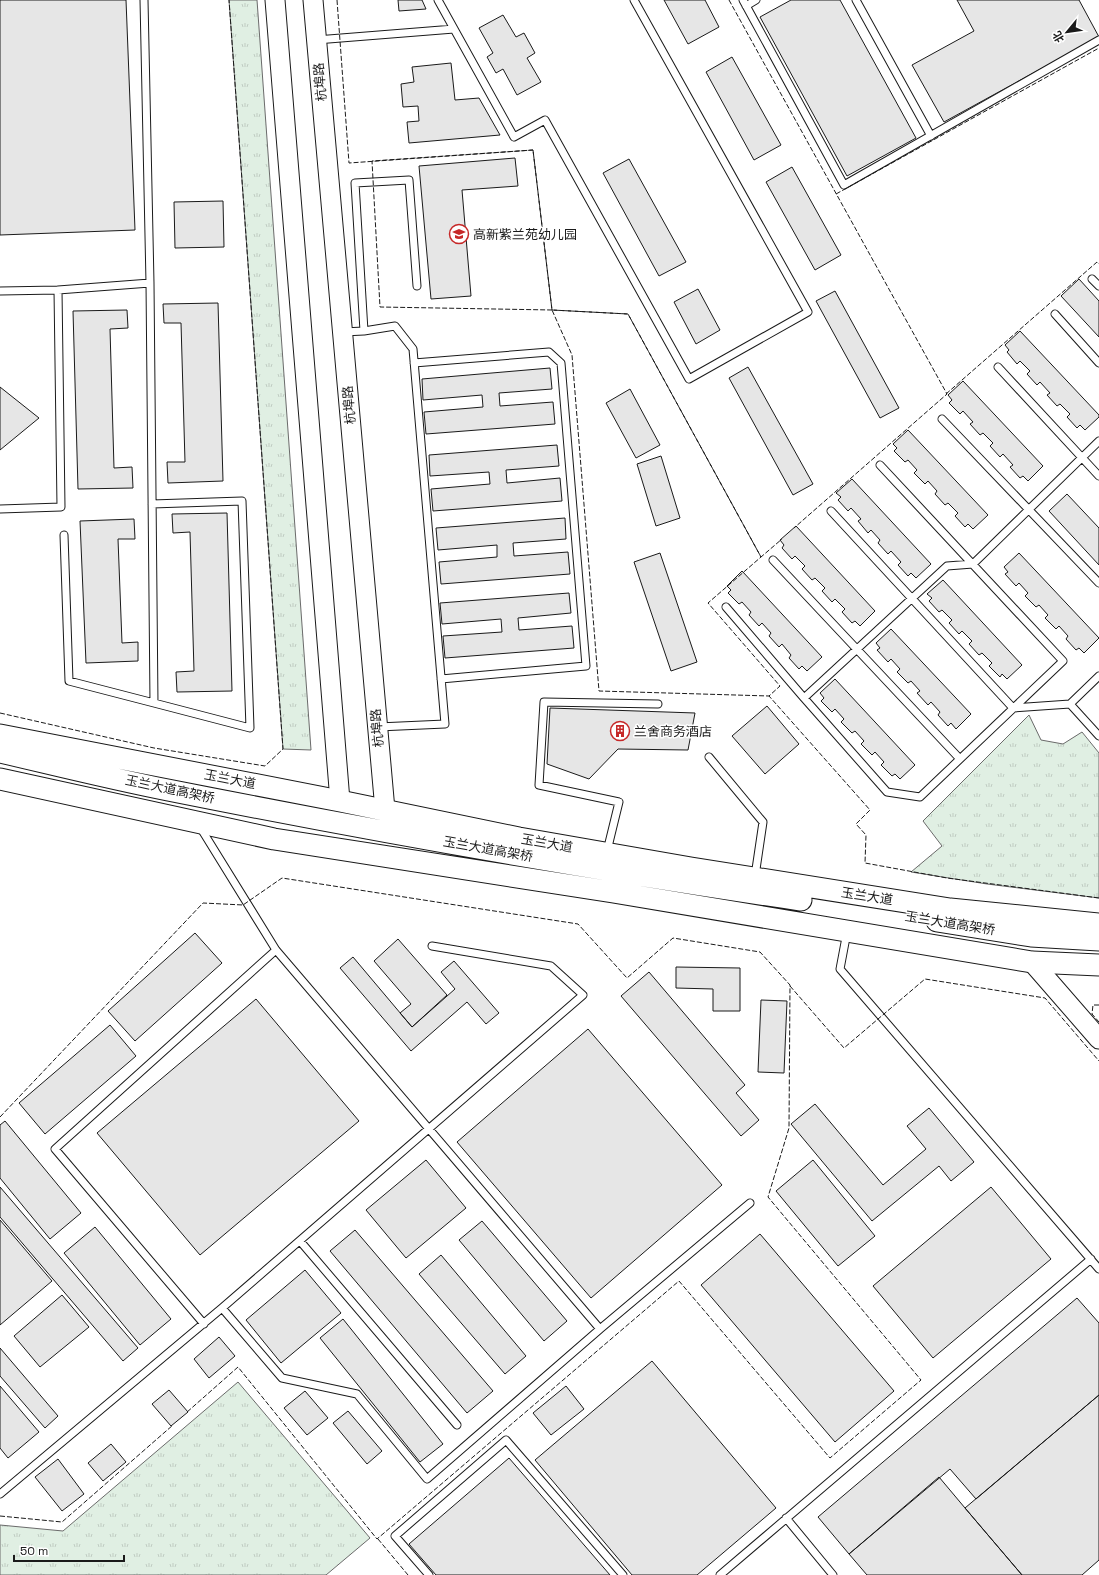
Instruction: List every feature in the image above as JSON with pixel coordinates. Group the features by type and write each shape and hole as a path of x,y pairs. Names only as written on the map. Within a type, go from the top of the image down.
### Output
{"main road":[{"path":"274,0 340,801"},
{"name":"杭埠路","path":"313,0 385,810"},
{"name":"玉兰大道","path":"0,735 340,801 519,838 607,854 950,909 1099,924"},
{"name":"玉兰大道高架桥","path":"0,752 167,790 451,843 679,882 1031,936 1099,940"},
{"name":"玉兰大道高架桥","path":"0,766 162,800 454,856 839,915 1029,947 1099,954"},
{"path":"0,779 274,839 1032,962 1099,965"},
{"path":"1032,962 1099,1039"}],"lane":[{"path":"144,0 150,283 154,704"},
{"path":"438,0 514,137 545,120 689,379 808,312 634,0"},
{"path":"756,0 745,3 844,185 1099,40"},
{"path":"856,0 931,136"},
{"path":"316,40 454,29"},
{"path":"364,331 355,184 409,180 417,286"},
{"path":"1092,279 1099,286"},
{"path":"0,291 58,290 150,283"},
{"path":"0,509 61,507 58,290"},
{"path":"1055,314 1099,363"},
{"path":"342,332 364,331 395,326 413,349 445,724 377,727"},
{"path":"414,363 548,352 561,363 586,666 441,679"},
{"path":"998,367 1099,476"},
{"path":"942,419 1099,583"},
{"path":"804,698 947,566 973,564 1099,441"},
{"path":"726,607 887,792 920,797 1063,661 880,465"},
{"path":"64,535 69,681 250,728 242,501 152,504"},
{"path":"831,511 1013,708"},
{"path":"773,560 960,759"},
{"path":"1013,708 1070,704 1099,676"},
{"path":"607,854 619,802 539,785 544,702 658,704"},
{"path":"1070,704 1099,736"},
{"path":"709,757 763,822 755,878"},
{"path":"196,822 276,950 600,1329"},
{"path":"847,931 840,969 1099,1269"},
{"path":"0,1494 204,1324 584,995 551,966 432,946"},
{"path":"204,1324 55,1148 276,950"},
{"path":"222,1308 282,1378 357,1394 427,1479 600,1329 750,1203"},
{"path":"300,1241 457,1425"},
{"path":"720,1575 1091,1259"},
{"path":"429,1575 395,1536 506,1440 623,1575"},
{"path":"786,1518 833,1575"}],"green space":[{"path":"229,0 257,0 311,750 283,749"},
{"path":"1029,715 1041,740 1063,744 1082,732 1099,753 1099,898 987,884 911,872 942,846 923,821"},
{"path":"238,1382 370,1538 326,1575 0,1575 0,1525 63,1531"}],"building":[{"path":"0,0 126,0 135,230 0,235"},
{"path":"398,0 422,0 426,9 399,11"},
{"path":"664,0 705,0 719,27 688,44"},
{"path":"791,0 840,0 916,138 847,176 760,17"},
{"path":"957,0 1079,0 1099,37 944,122 912,65 974,31"},
{"path":"503,15 516,37 524,33 535,53 527,58 541,82 517,95 503,69 496,73 487,57 493,53 479,28"},
{"path":"732,57 781,145 754,160 706,72"},
{"path":"451,63 455,100 479,98 500,135 409,143 407,122 419,121 418,106 403,107 401,84 414,82 412,67"},
{"path":"515,158 518,186 462,190 471,296 431,299 419,166"},
{"path":"629,159 686,262 659,276 603,173"},
{"path":"792,167 841,255 815,270 766,182"},
{"path":"223,201 224,247 175,248 174,202"},
{"path":"1079,279 1099,301 1099,337 1061,296"},
{"path":"698,289 720,330 696,344 674,302"},
{"path":"835,291 899,408 880,418 816,301"},
{"path":"218,303 223,481 168,483 167,462 185,462 181,323 164,323 163,304"},
{"path":"127,310 128,328 110,329 114,468 132,467 133,488 78,489 73,311"},
{"path":"1020,331 1099,415 1099,417 1085,430 1080,425 1077,428 1067,417 1070,414 1060,404 1057,406 1047,395 1050,393 1040,382 1037,385 1027,374 1030,371 1020,361 1017,364 1007,352 1009,350 1005,345"},
{"path":"748,367 813,484 793,495 729,378"},
{"path":"550,368 552,389 499,393 500,406 553,402 555,424 426,434 424,412 483,407 482,395 423,400 422,379"},
{"path":"963,381 1043,466 1028,481 1023,476 1020,478 1010,467 1013,465 1003,454 1000,457 990,446 993,443 983,433 980,435 970,424 973,422 963,411 960,414 949,403 952,400 948,395"},
{"path":"0,387 39,418 0,450"},
{"path":"630,389 660,445 636,458 606,403"},
{"path":"908,430 988,515 973,529 968,524 965,527 955,516 958,513 948,503 945,505 935,494 937,491 928,481 925,484 914,473 917,470 908,460 905,462 894,451 897,448 893,444"},
{"path":"557,445 559,466 506,470 507,483 560,478 562,501 433,511 431,489 490,484 489,472 430,476 429,455"},
{"path":"661,456 680,518 656,526 637,464"},
{"path":"852,479 931,564 916,578 911,573 908,576 898,565 901,562 891,551 888,554 878,543 880,540 871,530 868,533 858,521 861,519 851,508 848,511 838,500 841,497 836,493"},
{"path":"1067,494 1099,528 1099,565 1049,511"},
{"path":"227,513 232,691 177,692 176,672 194,671 190,532 173,533 172,514"},
{"path":"565,518 566,539 513,543 514,556 568,552 570,574 441,584 439,562 497,557 497,545 438,550 436,528"},
{"path":"134,519 135,539 118,539 122,643 138,642 138,661 86,663 80,521"},
{"path":"796,526 875,611 860,626 855,621 852,623 842,612 845,609 835,599 832,602 822,591 825,588 815,578 812,580 802,569 805,566 795,556 792,559 782,548 784,545 780,540"},
{"path":"660,553 697,662 671,671 634,562"},
{"path":"1019,553 1099,638 1084,653 1079,648 1076,650 1066,639 1068,636 1059,626 1056,629 1045,618 1048,615 1039,605 1036,607 1025,596 1028,593 1019,583 1016,586 1005,574 1008,572 1004,567"},
{"path":"742,571 822,657 807,671 802,666 799,669 789,658 791,655 782,644 779,647 769,636 771,633 762,623 759,626 749,615 751,612 742,602 739,604 728,593 731,590 727,586"},
{"path":"943,580 1022,665 1007,679 1002,674 1000,677 989,666 992,663 982,653 979,655 969,644 972,641 962,631 959,634 949,623 952,620 942,610 939,612 929,601 932,598 927,594"},
{"path":"569,593 571,613 518,618 519,630 572,626 574,648 445,658 443,636 502,632 501,619 442,624 440,603"},
{"path":"891,629 971,714 956,729 951,723 948,726 938,715 940,712 931,702 928,705 917,693 920,691 911,681 908,683 897,672 900,669 891,659 888,662 877,650 880,648 876,643"},
{"path":"835,679 915,765 900,779 895,774 892,776 881,765 884,762 875,752 872,755 861,744 864,741 855,731 852,733 841,722 844,719 835,709 832,712 821,701 824,698 820,693"},
{"path":"767,706 799,744 765,774 732,736"},
{"name":"兰舍商务酒店","path":"550,708 695,713 688,750 618,749 589,779 547,764"},
{"path":"195,933 222,963 135,1041 108,1011"},
{"path":"398,939 447,995 412,1027 400,1013 411,1004 374,961"},
{"path":"353,957 412,1027 455,989 441,972 454,961 499,1013 486,1024 467,1002 411,1051 340,968"},
{"path":"676,967 740,968 740,1011 713,1011 713,989 676,988"},
{"path":"649,972 745,1085 736,1093 759,1120 741,1136 621,996"},
{"path":"256,999 359,1121 200,1255 97,1133"},
{"path":"761,1000 787,1001 784,1073 758,1072"},
{"path":"110,1025 136,1056 45,1134 19,1103"},
{"path":"588,1029 722,1185 591,1298 457,1142"},
{"path":"815,1104 883,1185 926,1149 907,1126 929,1108 974,1162 951,1181 939,1166 872,1221 791,1124"},
{"path":"5,1121 81,1213 50,1239 0,1178 0,1125"},
{"path":"426,1160 466,1208 406,1258 366,1210"},
{"path":"813,1160 875,1236 838,1266 776,1191"},
{"path":"0,1187 138,1348 123,1361 0,1217"},
{"path":"991,1187 1051,1259 933,1358 873,1286"},
{"path":"0,1220 52,1281 0,1325"},
{"path":"482,1221 567,1321 544,1341 459,1240"},
{"path":"95,1227 171,1319 140,1345 64,1253"},
{"path":"355,1230 493,1391 467,1413 330,1251"},
{"path":"760,1234 894,1391 835,1442 701,1285"},
{"path":"441,1255 526,1356 505,1374 419,1274"},
{"path":"305,1270 341,1313 281,1363 246,1320"},
{"path":"62,1295 89,1327 40,1367 14,1336"},
{"path":"1077,1298 1099,1323 1099,1395 976,1499 950,1469 849,1554 818,1517"},
{"path":"343,1319 443,1444 420,1462 320,1338"},
{"path":"219,1337 235,1356 209,1378 194,1359"},
{"path":"0,1348 58,1416 45,1428 0,1376"},
{"path":"652,1361 776,1508 697,1575 632,1575 535,1460"},
{"path":"0,1386 39,1432 8,1458 0,1448"},
{"path":"566,1386 584,1409 551,1435 533,1413"},
{"path":"169,1390 188,1412 171,1426 152,1404"},
{"path":"305,1391 328,1418 307,1435 284,1408"},
{"path":"1099,1395 1099,1560 1082,1575 1022,1575 965,1508"},
{"path":"348,1411 382,1451 367,1464 333,1423"},
{"path":"111,1444 126,1462 103,1481 88,1463"},
{"path":"509,1458 610,1575 436,1575 409,1544"},
{"path":"58,1459 84,1494 62,1511 35,1477"},
{"path":"939,1477 1022,1575 867,1575 849,1554"}],"fence":[{"path":"0,713 154,748 265,766 283,749 229,0"},
{"path":"337,0 349,163 533,150 552,310 628,314 761,557 782,539"},
{"path":"729,0 947,394 794,528"},
{"path":"836,194 1099,48"},
{"path":"533,150 552,310 380,307 372,161 533,150"},
{"path":"946,394 1097,262 1099,264"},
{"path":"552,310 628,314 761,557 708,603 780,686 769,696 599,691 572,355 552,310"},
{"path":"770,695 769,696 870,810 856,824 866,835 865,863 947,878 1099,898"},
{"path":"0,1117 203,903 243,905 282,878 578,924 627,978 673,938 760,952 790,985 789,1128 768,1197 921,1380 830,1458 679,1281 377,1539 238,1367 186,1413"},
{"path":"790,986 844,1048 925,979 1045,998 1099,1061"},
{"path":"1099,1005 1093,1005 1092,1014 1099,1022"},
{"path":"0,1516 62,1522 173,1425"},
{"path":"378,1539 408,1575"}],"place":[{"name":"高新紫兰苑幼儿园","path":"459,234"},
{"name":"兰舍商务酒店","path":"620,731"}]}
